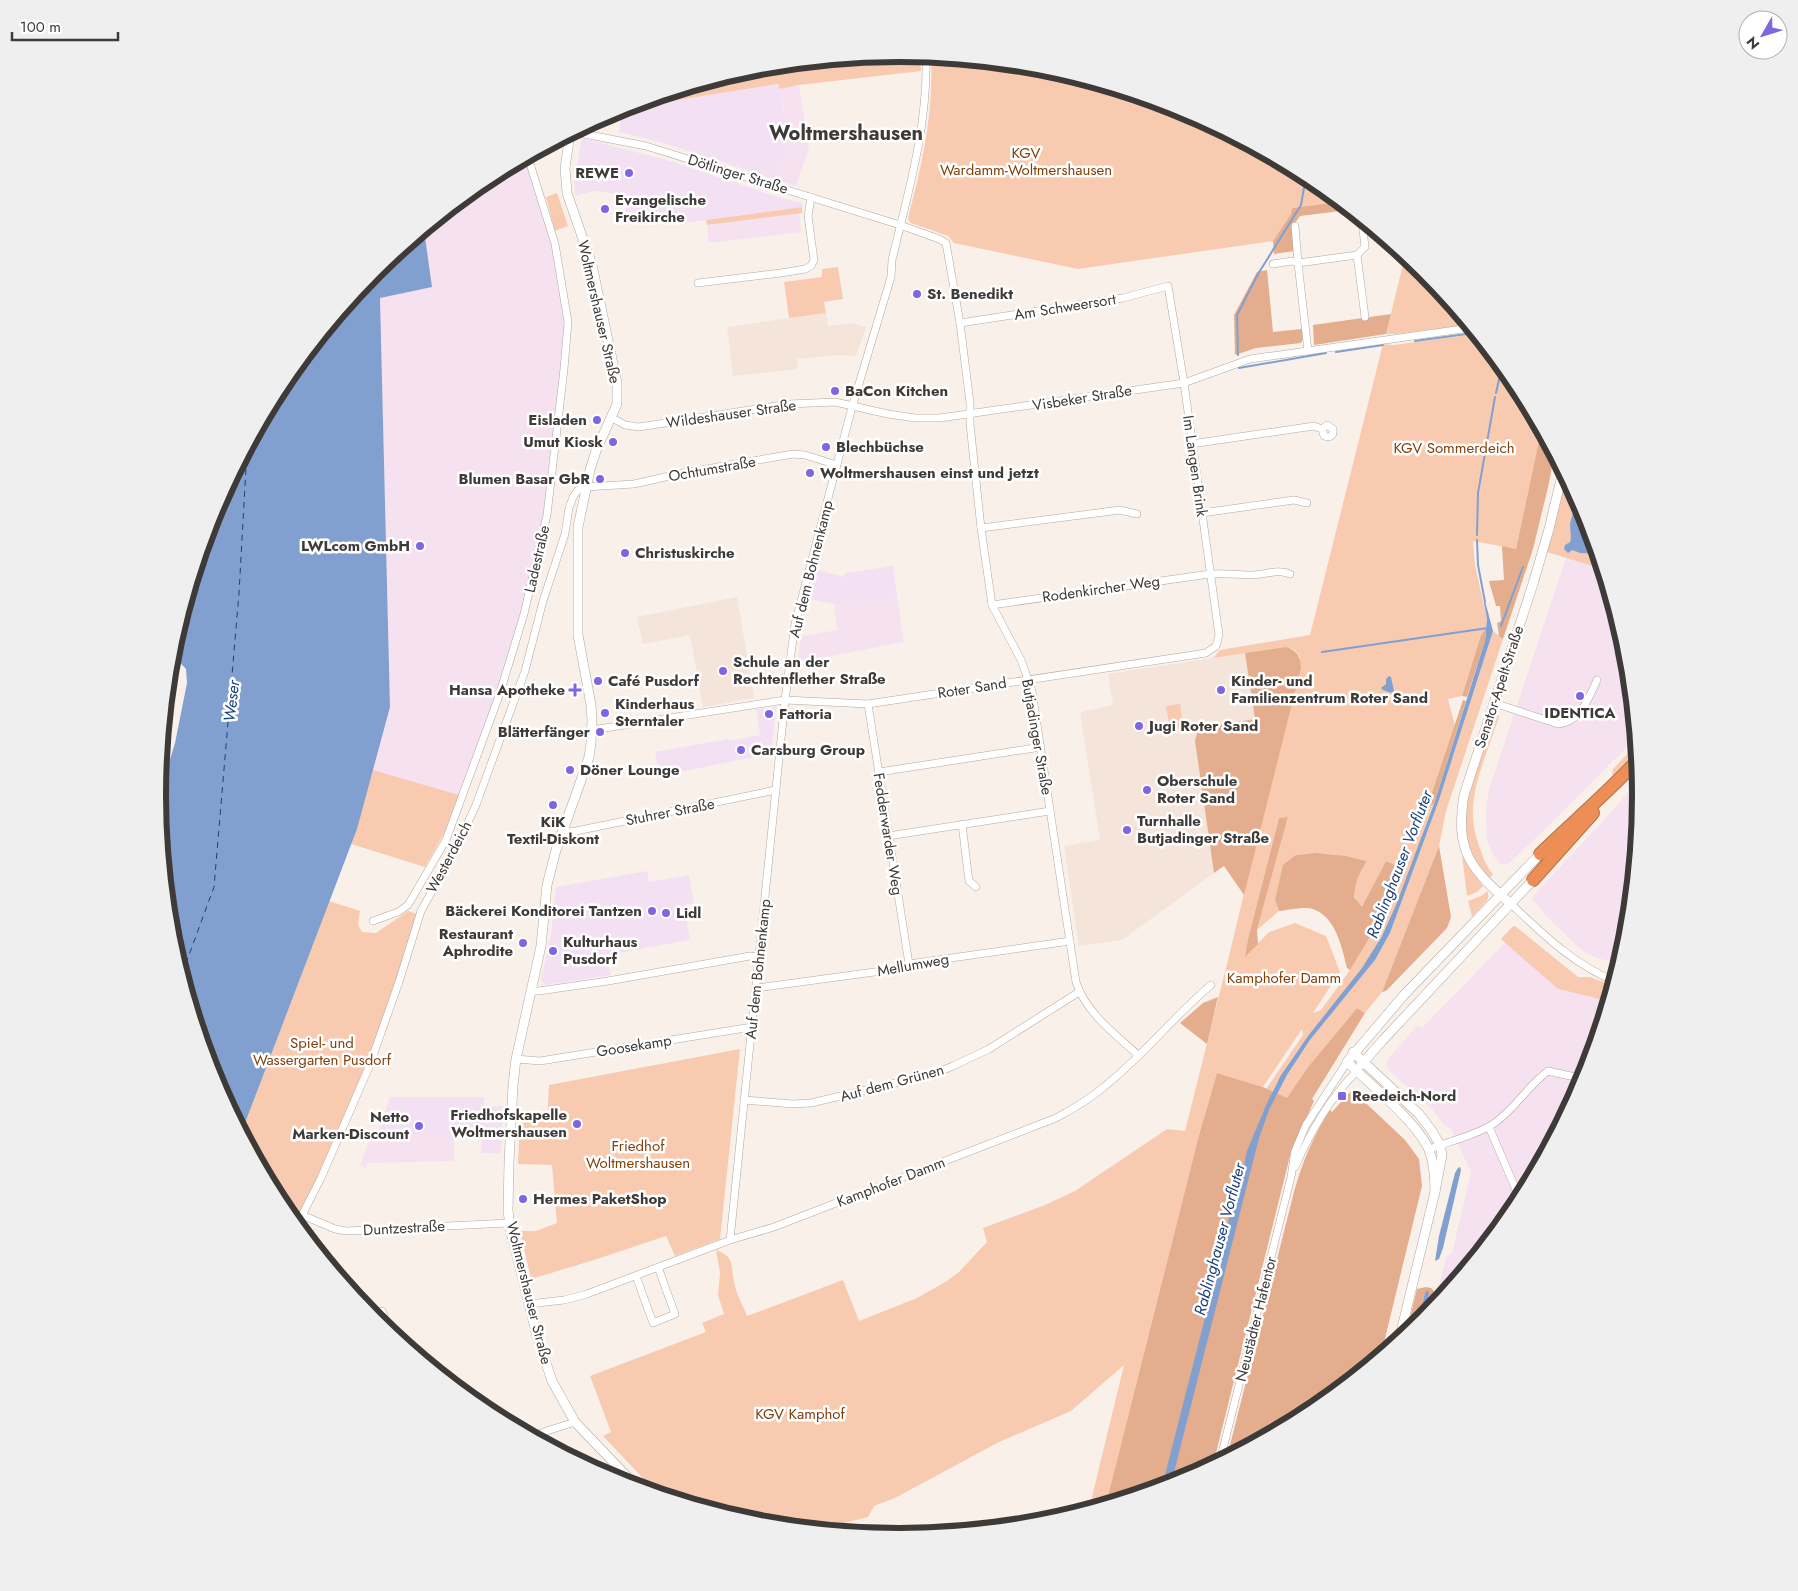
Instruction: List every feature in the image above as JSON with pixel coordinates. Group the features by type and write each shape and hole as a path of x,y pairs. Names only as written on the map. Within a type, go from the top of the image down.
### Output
{"highway":[{"path":"1540,854 1631,768"},
{"path":"1533,880 1589,819 1617,783"}],"street":[{"name":"Auf dem Bohnenkamp","path":"730,1240 785,700 795,624 852,407 891,277 892,260 919,144 926,85 926,63"},
{"name":"Dötlinger Straße","path":"583,134 611,138 646,146 900,225"},
{"name":"Woltmershauser Straße","path":"571,140 565,182 592,265 617,383 617,404 596,451 578,527 577,615 579,643 591,705 592,730 589,757 556,850 547,885 541,946 516,1059 509,1162 509,1223 537,1336 552,1381 576,1422 627,1476"},
{"name":"Ladestraße","path":"374,921 408,906 446,840 499,696 524,614 547,515 568,322 555,244 530,162"},
{"path":"698,284 781,273 805,269 811,266 814,260 809,222 811,197"},
{"name":"Butjadinger Straße","path":"900,225 939,239 946,244 960,323 981,528 992,606 1021,660 1032,691 1076,982 1092,1011 1138,1055"},
{"path":"1295,226 1308,351"},
{"path":"1273,264 1292,261 1298,263 1357,255 1365,247 1363,228"},
{"path":"1357,255 1365,317"},
{"name":"Am Schweersort","path":"960,323 1123,298 1168,286"},
{"name":"Im Langen Brink","path":"1168,286 1184,383 1219,635 1216,646"},
{"name":"Visbeker Straße","path":"852,407 915,418 970,415 1184,383 1250,359 1464,329"},
{"name":"Wildeshauser Straße","path":"612,418 626,425 639,427 789,404 835,402 852,407"},
{"path":"1192,444 1314,426 1322,429"},
{"name":"Ochtumstraße","path":"586,487 634,484 683,473 793,454 805,455 838,464"},
{"name":"Senator-Apelt-Straße","path":"1511,904 1474,867 1466,851 1461,834 1461,816 1464,795 1535,575 1561,481"},
{"name":"Westerdeich","path":"300,1218 321,1178 369,1067 399,982 416,922 476,805 520,685 538,618 565,534 569,508 578,490 586,487"},
{"path":"1202,514 1294,500 1307,503"},
{"path":"981,528 1120,510 1137,514"},
{"name":"Rodenkircher Weg","path":"992,606 1228,572 1254,575 1282,571 1290,574"},
{"path":"524,614 538,618"},
{"name":"Roter Sand","path":"592,730 785,700 868,704 1206,653 1216,646"},
{"path":"1494,703 1558,724 1566,723 1575,718 1586,704 1597,680"},
{"name":"Fedderwarder Weg","path":"868,704 909,964"},
{"path":"878,772 1041,747"},
{"name":"Stuhrer Straße","path":"563,831 571,832 776,790"},
{"path":"888,836 1050,811"},
{"path":"962,824 969,881 976,887"},
{"path":"1436,1192 1429,1149 1419,1134 1402,1114 1347,1062 1410,988 1540,854"},
{"path":"1356,1071 1474,941 1533,880"},
{"path":"1511,904 1567,954 1584,966 1609,978"},
{"name":"Mellumweg","path":"756,988 904,968 909,964 1070,941"},
{"path":"531,991 608,981 750,956 759,957"},
{"name":"Kamphofer Damm","path":"529,1304 564,1300 588,1294 730,1240 774,1227 1056,1118 1075,1108 1104,1087 1188,1004 1211,985"},
{"name":"Auf dem Grünen","path":"744,1100 793,1104 811,1103 934,1074 989,1049 1080,992"},
{"name":"Goosekamp","path":"516,1059 540,1061 752,1026"},
{"path":"1354,1052 1419,1114 1440,1145 1442,1155 1436,1192 1402,1328"},
{"name":"Neustädter Hafentor","path":"1222,1454 1291,1177 1295,1151 1306,1125 1347,1062"},
{"name":"Neustädter Hafentor","path":"1291,1177 1308,1138 1322,1113 1340,1088 1356,1071"},
{"path":"1429,1149 1489,1126 1498,1120 1548,1071 1575,1078"},
{"path":"1489,1126 1516,1190"},
{"name":"Duntzestraße","path":"302,1215 335,1229 346,1231 509,1223"},
{"path":"636,1276 653,1323 675,1314 658,1267"},
{"path":"539,1434 576,1422"}],"shaded area":[{"path":"779,84 789,145 777,180 657,141 619,132 621,117 656,104"},
{"path":"799,85 809,148 796,186 777,180 789,145 780,89"},
{"path":"582,138 670,161 781,198 803,203 802,207 677,224 676,217 671,215 627,220 624,195 595,191 575,196 574,182"},
{"path":"532,161 556,244 569,322 550,515 526,616 465,797 373,770 390,707 380,297 431,287 425,237 492,186"},
{"path":"1330,203 1341,211 1300,216 1292,227 1294,251 1274,254 1273,241 1291,214 1292,208"},
{"path":"799,213 801,232 709,243 707,225"},
{"path":"1267,270 1273,332 1302,329 1303,339 1301,343 1256,348 1235,355 1234,315 1257,272"},
{"path":"826,313 828,326 852,323 866,327 856,356 840,355 797,359 798,369 733,376 727,327"},
{"path":"1391,314 1386,334 1314,345 1313,325"},
{"path":"1539,439 1552,464 1549,483 1533,549 1503,639 1499,636 1497,623 1501,621 1500,606 1496,606 1489,581 1504,580 1502,546 1516,549"},
{"path":"1566,558 1595,567 1618,652 1626,700 1630,744 1538,836 1505,865 1499,863 1492,853 1487,839 1486,815 1488,793"},
{"path":"893,566 897,597 838,605 809,599 817,570 844,577 845,573"},
{"name":"Schule an der Rechtenflether Straße","path":"737,597 754,698 703,707 690,635 643,644 637,617"},
{"path":"897,597 904,642 798,662 801,636 838,630 835,605"},
{"path":"1486,628 1485,641 1467,697 1462,696 1481,635"},
{"path":"1286,647 1298,654 1301,668 1244,895 1224,866 1214,873 1195,741 1198,728 1255,719 1245,653"},
{"name":"Oberschule Roter Sand","path":"1245,653 1255,719 1198,728 1195,741 1214,873 1122,940 1079,946 1064,846 1100,840 1080,712 1113,705 1108,674"},
{"path":"1463,700 1466,701 1435,801 1433,805 1428,805"},
{"path":"776,707 771,757 754,755 754,757 660,776 655,752 760,735 756,709"},
{"path":"1632,788 1626,891 1612,962 1594,957 1580,949 1549,919 1532,899"},
{"path":"1288,817 1257,930 1258,944 1245,957 1279,818"},
{"path":"1439,846 1451,917 1447,928 1386,991 1382,992"},
{"path":"1316,853 1346,856 1367,861 1358,878 1354,897 1362,907 1386,861 1403,868 1378,924 1350,970 1347,968 1343,951 1333,926 1321,913 1309,908 1279,911 1275,900 1283,865 1296,855"},
{"path":"647,871 649,882 689,875 694,903 684,905 690,940 607,955 611,975 545,985 541,980 551,935 556,887"},
{"path":"1506,942 1558,989 1603,1000 1576,1076 1534,1162 1481,1242 1438,1292 1446,1257 1452,1253 1471,1172 1451,1129 1444,1125 1433,1110 1391,1072 1387,1066 1387,1060 1418,1025 1422,1028"},
{"path":"1218,997 1207,1044 1180,1023 1203,1003"},
{"path":"1357,1008 1365,1013 1312,1099 1314,1101 1291,1152 1215,1457 1180,1473 1107,1498 1199,1135 1217,1073 1263,1087 1287,1098 1308,1067"},
{"path":"1352,1090 1405,1140 1419,1159 1422,1186 1383,1346 1306,1405 1266,1430 1229,1450 1298,1177 1319,1129 1330,1110 1332,1112"},
{"path":"390,1097 484,1097 484,1107 503,1106 501,1153 481,1153 482,1135 377,1136"},
{"path":"372,1134 377,1136 482,1134 482,1138 454,1139 454,1161 368,1163 365,1168 360,1165"},
{"path":"1431,1288 1436,1294 1427,1303 1429,1294 1425,1293 1421,1310 1409,1321 1417,1289"}],"green space":[{"path":"920,63 921,71 799,85 780,89 778,84 656,103 709,87 803,69 851,64"},
{"name":"KGV Wardamm-Woltmershausen","path":"931,63 995,69 1089,87 1135,101 1180,118 1223,138 1266,161 1330,203 1292,208 1291,214 1273,241 1078,269 954,243 948,236 911,223 908,218 926,138 931,98"},
{"path":"557,193 568,226 555,231 546,197"},
{"path":"802,207 802,213 707,225 706,220"},
{"path":"1403,264 1462,326 1396,334 1386,334"},
{"path":"838,267 843,299 824,302 826,313 789,318 784,282 822,277 822,269"},
{"path":"1469,335 1508,388 1539,439 1516,549 1473,541 1475,565 1487,619 1486,628 1481,635 1462,696 1448,699 1455,726 1429,805 1433,805 1403,890 1385,931 1362,969 1292,1059 1272,1092 1266,1089 1303,1035 1302,1029 1263,1087 1217,1073 1199,1135 1107,1498 1090,1504 1124,1365 1071,1411 999,1442 895,1498 874,1506 868,1517 836,1525 803,1522 709,1504 649,1485 603,1436 611,1432 590,1376 706,1332 702,1323 724,1314 718,1295 720,1273 716,1250 726,1255 731,1263 736,1291 747,1316 843,1280 859,1321 917,1298 959,1272 987,1242 983,1228 1045,1205 1075,1191 1167,1129 1185,1131 1231,948 1300,657 1295,650 1286,647 1213,658 1220,650 1310,635 1383,344 1394,345","holes":["1288,817 1257,930 1279,911 1275,900 1296,855 1332,855 1367,861 1357,878 1354,888 1356,898 1362,908 1386,861 1403,868 1378,924 1350,970 1321,1010 1313,1013 1340,972 1326,936 1295,923 1269,932 1246,956 1248,939 1279,818"]},
{"path":"1563,487 1574,511 1570,528 1572,550 1591,554 1595,567 1547,552"},
{"path":"1493,631 1503,639 1446,811 1439,846 1382,992 1365,1013 1357,1008 1308,1067 1287,1099 1277,1094 1287,1075 1310,1040 1375,960 1390,933 1439,800"},
{"path":"1180,704 1183,728 1170,730 1166,706"},
{"path":"1498,714 1499,717 1476,786 1473,809 1478,841 1489,869 1493,874 1490,878 1479,868 1471,854 1464,824 1467,799 1474,772 1492,720"},
{"path":"1630,751 1631,760 1616,775 1612,775 1613,769"},
{"path":"373,770 459,795 447,828 425,867 351,844"},
{"path":"1462,856 1483,886 1477,892 1467,896"},
{"path":"1488,891 1488,899 1472,917 1468,901"},
{"name":"Spiel- und Wassergarten Pusdorf","path":"329,901 360,911 358,925 362,932 376,933 408,911 417,914 392,996 364,1073 299,1216 264,1162 244,1125"},
{"path":"1515,926 1578,977 1590,977 1607,984 1603,1000 1558,989 1501,939"},
{"name":"Friedhof Woltmershausen","path":"740,1049 720,1239 675,1256 666,1236 531,1279 520,1231 536,1231 557,1223 552,1165 518,1164 520,1121 547,1121 549,1085"}],"water":[{"name":"Weser","path":"425,237 432,287 380,298 390,707 357,829 244,1125 222,1076 205,1031 180,939 172,891 166,796 167,769 175,743 187,683 186,669 179,661 180,652 205,560 222,515 264,429 317,349 381,277"},
{"path":"1574,510 1591,554 1572,550 1568,553 1564,549 1565,545 1571,540 1571,518"},
{"path":"1485,601 1493,631 1439,800 1390,933 1375,960 1310,1040 1287,1075 1269,1110 1259,1138 1173,1476 1164,1479 1227,1231 1231,1205 1242,1174 1247,1151 1281,1075 1308,1036 1362,968 1382,936 1396,905 1435,801 1485,641 1487,619"},
{"path":"1389,676 1391,677 1394,691 1391,693 1381,688 1386,684 1386,679"},
{"path":"1460,1167 1461,1170 1443,1248 1439,1259 1435,1261 1439,1236 1455,1173"},
{"path":"1428,1290 1427,1303 1421,1310 1425,1293"}],"waterway":[{"path":"1238,355 1237,315 1258,274 1301,205 1304,185"},
{"name":"Rablinghauser Vorfluter","path":"1415,341 1468,334"},
{"path":"1336,352 1383,345"},
{"path":"1239,368 1326,353"},
{"name":"Rablinghauser Vorfluter","path":"1496,393 1500,376"},
{"name":"Rablinghauser Vorfluter","path":"1477,535 1478,493 1495,397"},
{"name":"Rablinghauser Vorfluter","path":"1477,540 1478,565 1485,602"},
{"path":"1501,626 1523,567"},
{"path":"1322,652 1488,628"}],"ferry route":[{"path":"186,964 214,887 239,593 246,463"}],"place":[{"name":"REWE","path":"629,173"},
{"name":"Evangelische Freikirche","path":"605,209"},
{"name":"St. Benedikt","path":"917,294"},
{"name":"BaCon Kitchen","path":"835,391"},
{"name":"Eisladen","path":"597,420"},
{"name":"Umut Kiosk","path":"613,442"},
{"name":"Blechbüchse","path":"826,447"},
{"name":"Woltmershausen einst und jetzt","path":"810,473"},
{"name":"Blumen Basar GbR","path":"600,479"},
{"name":"LWLcom GmbH","path":"420,546"},
{"name":"Christuskirche","path":"625,553"},
{"name":"Schule an der Rechtenflether Straße","path":"723,671"},
{"name":"Café Pusdorf","path":"598,681"},
{"name":"Hansa Apotheke","path":"575,690"},
{"name":"Kinder- und Familienzentrum Roter Sand","path":"1221,690"},
{"name":"IDENTICA","path":"1580,696"},
{"name":"Kinderhaus Sterntaler","path":"605,713"},
{"name":"Fattoria","path":"769,714"},
{"name":"Jugi Roter Sand","path":"1139,726"},
{"name":"Blätterfänger","path":"600,732"},
{"name":"Carsburg Group","path":"741,750"},
{"name":"Döner Lounge","path":"570,770"},
{"name":"Oberschule Roter Sand","path":"1147,790"},
{"name":"KiK Textil-Diskont","path":"553,805"},
{"name":"Turnhalle Butjadinger Straße","path":"1127,830"},
{"name":"Bäckerei Konditorei Tantzen","path":"652,911"},
{"name":"Lidl","path":"666,913"},
{"name":"Restaurant Aphrodite","path":"523,943"},
{"name":"Kulturhaus Pusdorf","path":"553,951"},
{"name":"Reedeich-Nord","path":"1342,1096"},
{"name":"Friedhofskapelle Woltmershausen","path":"577,1124"},
{"name":"Netto Marken-Discount","path":"419,1126"},
{"name":"Hermes PaketShop","path":"523,1199"}],"district":[{"name":"Woltmershausen","path":"846,133"}],"park label":[{"name":"KGV Sommerdeich","path":"1454,448"},
{"name":"KGV Kamphof","path":"800,1414"}]}
